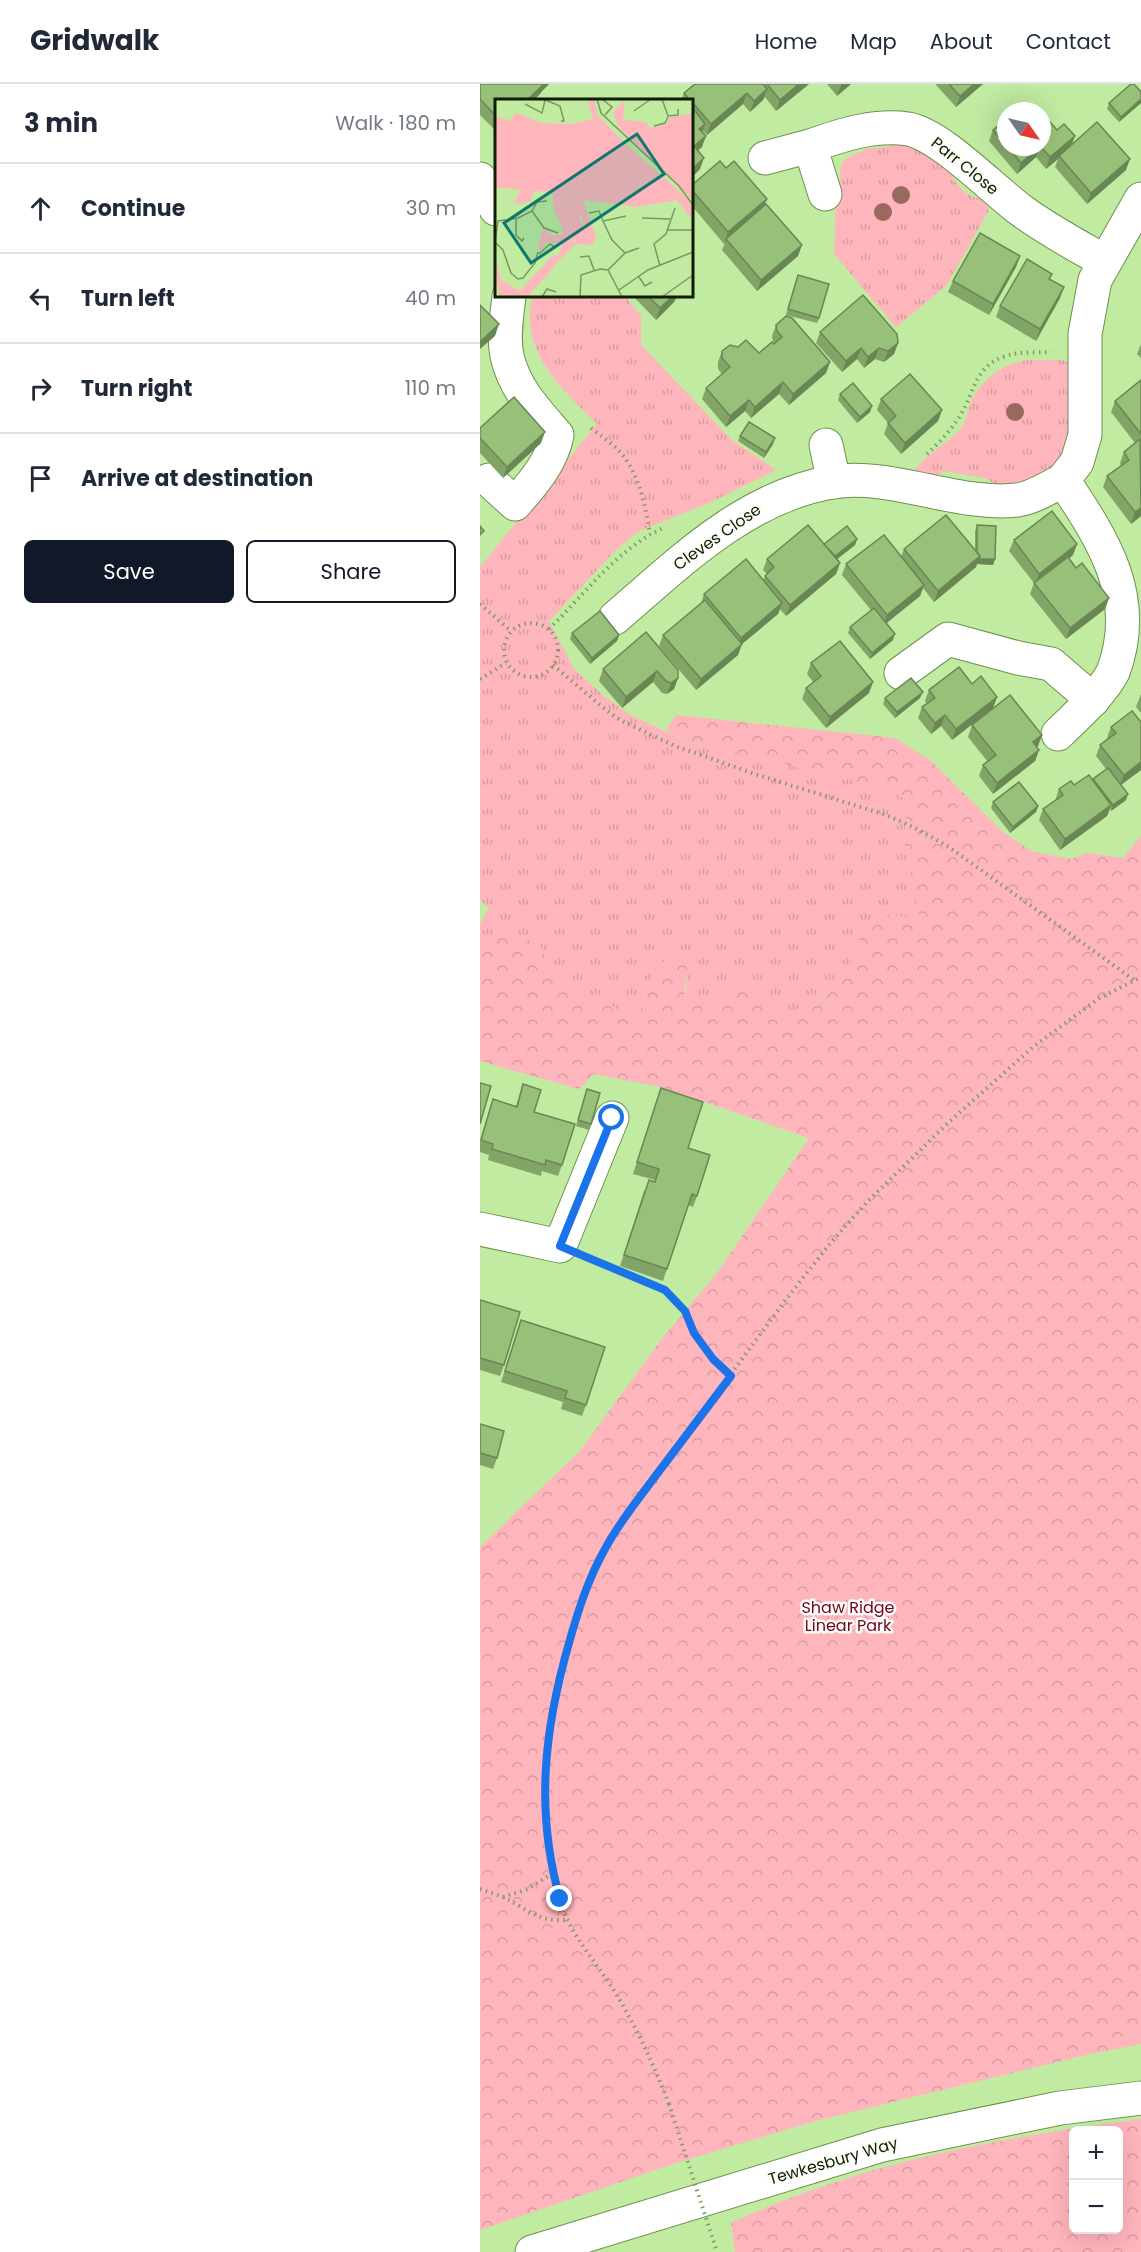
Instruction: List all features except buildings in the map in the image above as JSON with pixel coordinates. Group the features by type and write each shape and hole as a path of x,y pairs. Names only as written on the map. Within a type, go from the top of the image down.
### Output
{"street":[{"name":"Parr Close","path":"765,158 874,128 908,129 923,133 940,144 1025,213 1104,261"},
{"path":"810,146 825,194"},
{"path":"480,179 495,207"},
{"path":"1058,734 1093,700 1113,674 1124,648 1130,614 1125,587 1110,551 1064,480 1077,462 1084,435 1085,334 1095,280 1141,199"},
{"path":"489,480 515,504 534,482 554,451 557,435 529,404 516,381 510,364 507,344 508,297"},
{"path":"826,445 834,482"},
{"name":"Cleves Close","path":"615,618 680,561 717,533 783,495 834,482 868,482 989,500 1020,500 1064,480"},
{"path":"901,673 948,639 1018,658 1051,664 1093,700"},
{"path":"480,1229 560,1246 612,1118"},
{"name":"Tewkesbury Way","path":"532,2252 882,2145 1060,2108 1141,2098"}],"path":[{"path":"896,485 954,425 975,380 990,363 1006,356 1029,353 1085,352"},
{"path":"480,604 511,631"},
{"path":"525,623 542,625 554,635 558,651 548,671 533,678 517,674 506,663 503,646 511,631 525,623"},
{"path":"480,679 506,663"},
{"path":"553,665 607,711 657,738 758,776 886,815 915,828 949,848 1134,980"},
{"path":"717,2252 669,2104 639,2032 567,1920 548,1849 544,1797 550,1717 584,1595 606,1547 629,1512 833,1240 910,1159 1033,1047 1098,999 1141,977"},
{"path":"560,1246 665,1290 685,1311 694,1333 713,1359 731,1376"},
{"path":"502,1897 528,1889 553,1873"},
{"path":"480,1888 539,1917 552,1921 567,1920"}],"green space":[{"path":"903,137 951,165 954,179 963,190 989,203 988,212 946,286 896,327 834,254 836,198 841,191 840,167 845,159 866,149 891,146"},
{"path":"532,297 626,297 641,316 641,345 732,440 776,470 709,503 639,531 617,549 549,621 574,669 630,715 684,740 893,790 906,800 905,845 920,920 889,914 865,922 855,954 842,978 824,998 796,1018 761,1006 753,988 739,978 731,1001 684,1000 687,985 686,972 667,957 647,984 644,1005 631,1019 611,1005 590,1004 548,962 539,944 510,933 481,944 480,924 489,908 480,900 480,567 597,424 565,391 546,367 533,339 530,314"},
{"path":"1030,360 1063,360 1073,366 1073,428 1063,460 1029,487 995,485 984,478 946,471 935,476 912,475 922,461 962,427 974,396 986,380 1011,364"},
{"name":"Shaw Ridge Linear Park","path":"676,715 895,738 931,761 1003,832 1033,852 1072,859 1087,853 1123,858 1141,836 1141,2044 1090,2054 815,2121 670,2165 480,2230 480,1547 580,1451 661,1340 717,1273 809,1138 661,1087 593,1074 579,1089 480,1061 480,925 481,944 510,933 539,944 548,962 590,1004 611,1005 631,1019 644,1005 647,984 667,957 688,957 684,1000 730,1001 739,977 753,988 761,1006 796,1018 824,998 842,978 855,954 865,922 889,914 920,919 905,845 906,800 892,790 684,740 666,730"},
{"path":"1141,2119 1141,2252 735,2252 731,2223 780,2202 881,2168 1069,2129 1069,2234 1123,2234 1123,2126 1088,2126"}],"route":[{"path":"560,1899 548,1849 544,1797 545,1772 550,1717 575,1622 596,1565 606,1547 629,1512 731,1376 719,1367 694,1333 685,1311 665,1290 560,1246 612,1118"}]}
